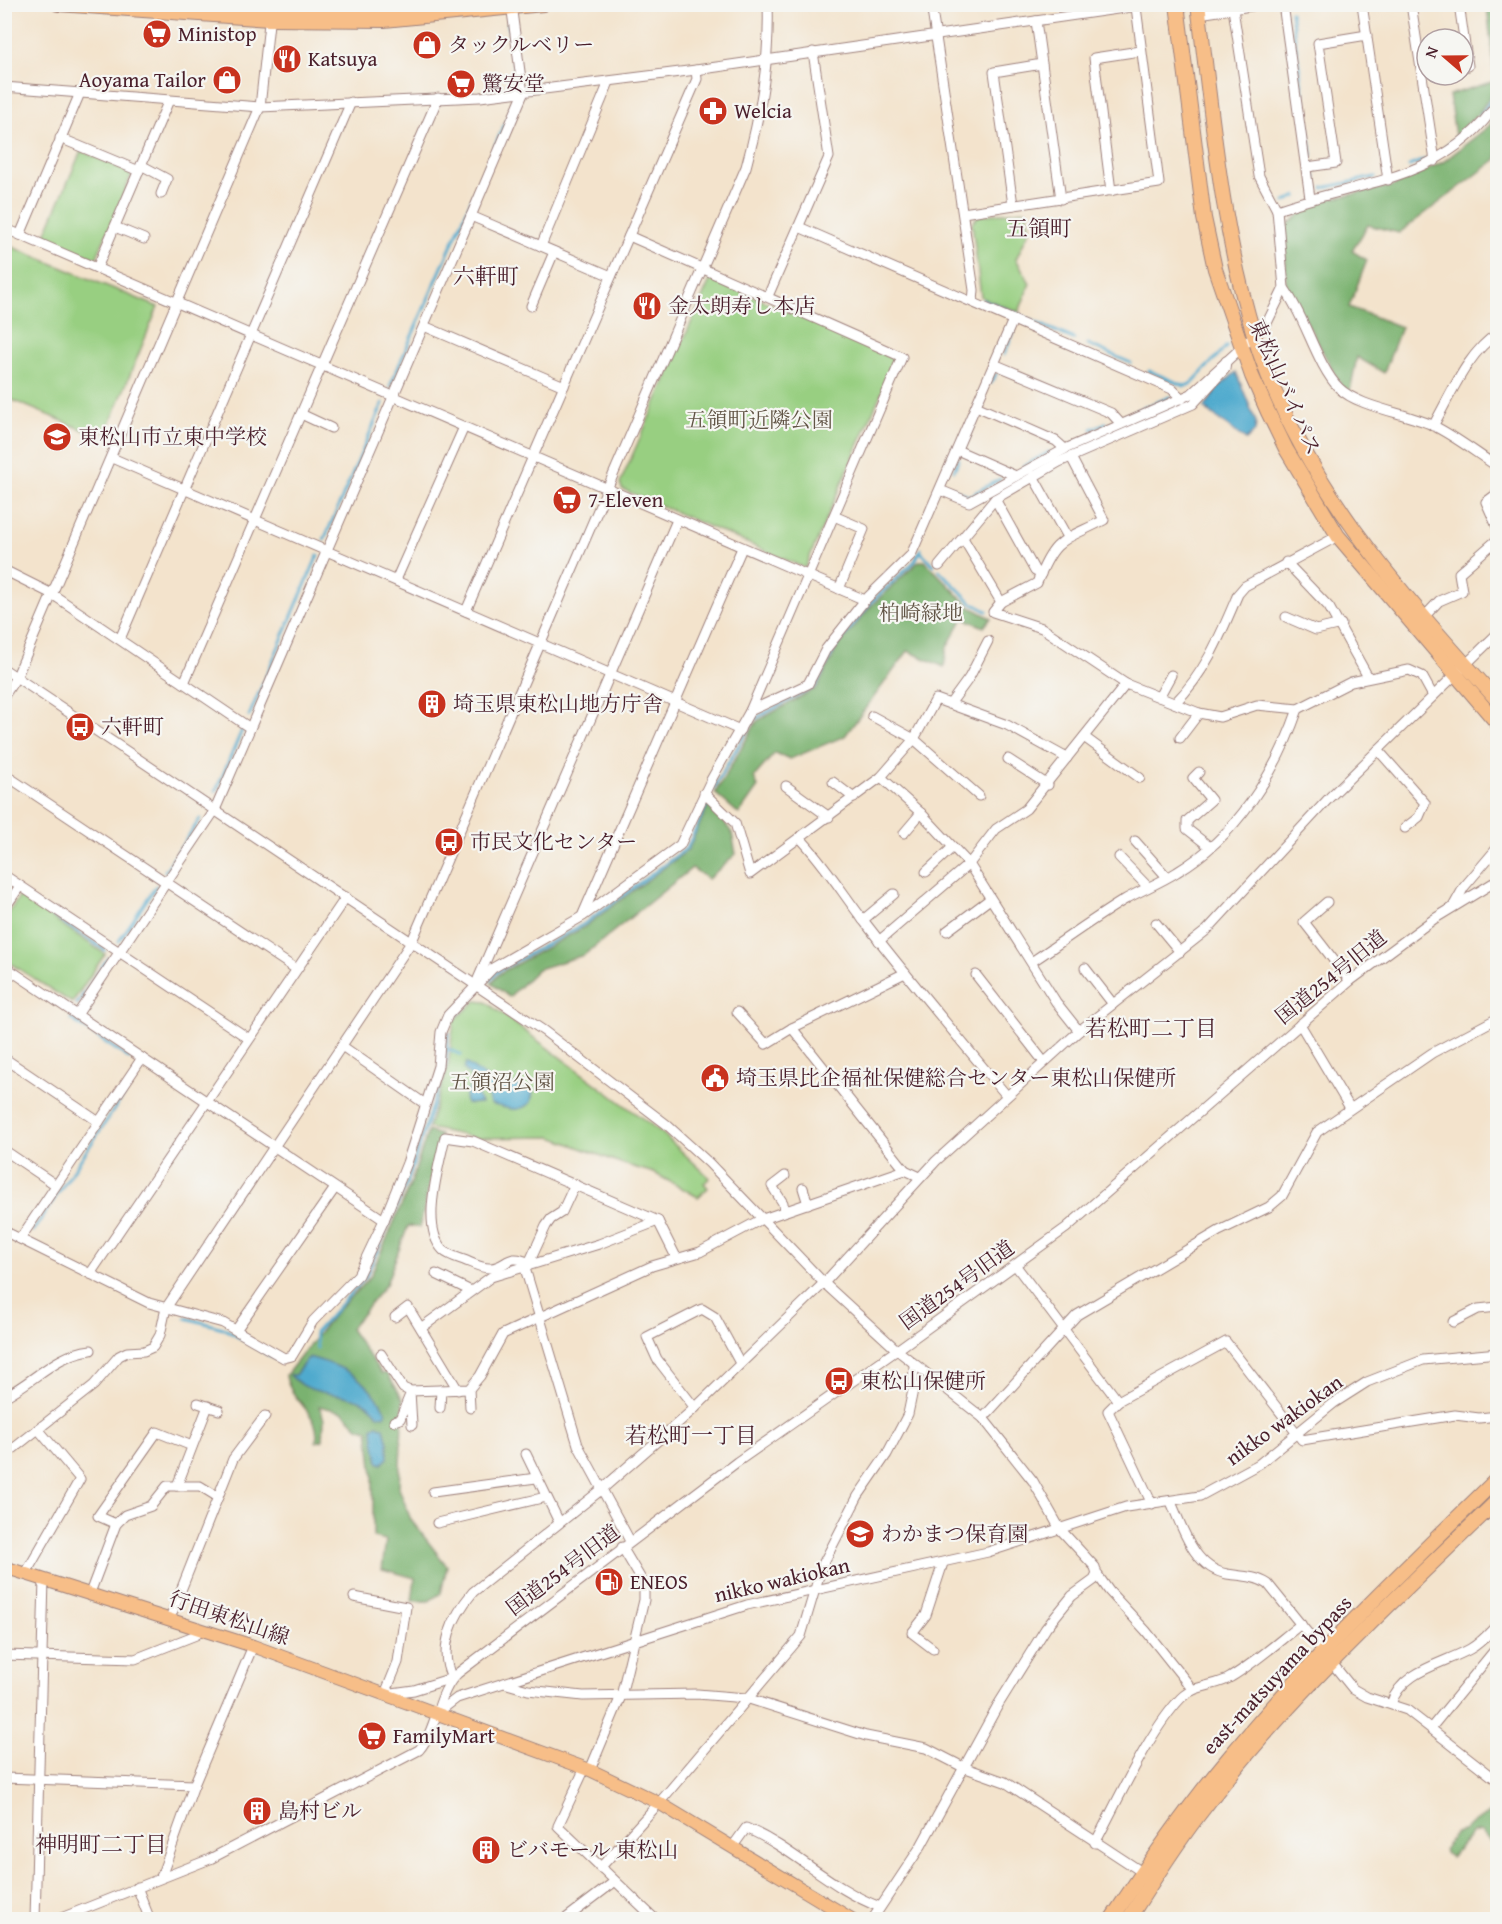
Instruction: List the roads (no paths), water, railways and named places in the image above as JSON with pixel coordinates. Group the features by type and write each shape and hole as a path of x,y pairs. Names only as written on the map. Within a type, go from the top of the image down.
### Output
{"highway":[{"path":"58,4 270,10 434,4"},
{"path":"219,4 384,20 543,4"},
{"name":"東松山バイパス","path":"1177,4 1204,218 1215,269 1242,348 1286,449 1338,536 1497,724"},
{"name":"東松山バイパス","path":"1198,9 1220,186 1232,250 1254,336 1296,437 1323,485 1368,551 1497,701"},
{"name":"east-matsuyama bypass","path":"1111,1920 1142,1872 1232,1753 1327,1658 1497,1478"},
{"name":"east-matsuyama bypass","path":"1128,1920 1197,1817 1327,1658 1497,1500"}],"main road":[{"name":"行田東松山線","path":"4,1567 253,1646 588,1769 659,1803 734,1846 853,1920"}],"street":[{"path":"4,1456 94,1385 119,1356 127,1352 144,1351 153,1347 160,1335 166,1308 412,941 746,167 760,112 767,60 768,4"},
{"path":"932,4 974,290 973,302"},
{"path":"4,87 260,107 523,94 1152,4"},
{"path":"1198,9 1233,9 1264,4"},
{"path":"1283,4 1310,198"},
{"path":"1362,4 1388,180"},
{"path":"1411,4 1415,27"},
{"path":"1460,4 1463,27"},
{"path":"963,213 1159,183 1140,51 1136,6"},
{"path":"77,1016 215,810 424,326 523,94 511,7"},
{"path":"1233,9 1259,176 1277,210 1284,288 1331,377 1340,389 1360,400 1434,426 1497,467"},
{"path":"4,696 16,676 112,458 260,107 270,10"},
{"path":"1036,21 1061,198"},
{"path":"1307,167 1336,163 1318,43 1367,35"},
{"path":"1111,191 1094,58 1140,51"},
{"path":"768,296 829,157 813,52"},
{"path":"1013,205 994,72 1042,64"},
{"path":"466,611 697,79 696,70"},
{"path":"541,246 609,82"},
{"path":"1426,87 1435,161"},
{"path":"20,235 80,93"},
{"path":"184,683 438,98"},
{"path":"97,268 169,100"},
{"path":"120,639 351,102"},
{"path":"1277,210 1310,198 1388,180 1435,161 1464,141 1488,116 1497,102"},
{"path":"60,138 167,179 161,194"},
{"path":"471,216 611,276"},
{"path":"799,226 1172,389 1182,399"},
{"path":"115,227 144,239"},
{"path":"4,228 864,600"},
{"path":"4,1231 149,1304 223,1323 285,1358 292,1356 313,1321 358,1275 384,1220 407,1163 438,1066 442,1024 493,968 583,916 680,845 704,793 750,711 902,357 629,236"},
{"path":"531,306 554,252"},
{"path":"939,566 995,499 1068,453 1121,424 1191,394 1266,326 1284,288"},
{"path":"750,711 808,684 826,648 864,600 911,555 1012,320"},
{"path":"424,326 564,386"},
{"path":"1434,426 1470,362 1487,340 1497,333"},
{"path":"969,502 1016,476 1068,453 1192,404 1225,369 1226,360"},
{"path":"994,364 1111,413 1121,424"},
{"path":"976,406 1056,441 1068,453 1104,520 1067,537 1046,561 1037,583 1000,602 993,612 1042,628 1126,684 1198,713 1220,717 1257,705 1298,710 1351,682 1409,670 1422,675 1433,696"},
{"path":"301,414 331,428"},
{"path":"396,580 464,427"},
{"path":"957,450 1016,476"},
{"path":"112,458 740,730"},
{"path":"1033,476 1067,537"},
{"path":"940,490 987,509"},
{"path":"1497,493 1486,502 1497,529"},
{"path":"995,499 1035,571 1041,574"},
{"path":"834,516 864,528 839,589"},
{"path":"476,984 677,520"},
{"path":"1175,703 1189,689 1205,666 1238,594 1245,586 1338,536"},
{"path":"963,538 1000,602"},
{"path":"1424,617 1439,601 1462,591 1459,573 1497,539"},
{"path":"583,916 742,548"},
{"path":"1286,562 1329,606 1341,624 1368,677"},
{"path":"4,570 52,594 250,728"},
{"path":"1286,617 1316,630 1341,624"},
{"path":"56,1920 210,1859 255,1838 419,1750 429,1738 452,1678 447,1668 446,1647 451,1627 464,1602 480,1586 601,1490 695,1408 824,1283 920,1177 1044,1062 1079,1031 1207,930 1236,902 1330,797 1497,633"},
{"path":"950,704 969,678 988,641"},
{"path":"4,669 476,984 544,1031 666,1124 709,1163 760,1220 824,1283 914,1365 983,1418 1033,1480 1060,1529 1095,1567 1109,1591 1146,1631 1193,1690"},
{"path":"1159,697 1171,675"},
{"path":"879,941 969,864 996,829 1026,809 1048,785 1126,684"},
{"path":"704,793 735,822 750,874 881,777 914,739 936,699 1007,725 1067,758"},
{"path":"1032,961 1148,886 1167,877 1210,847 1255,796 1286,742 1298,710"},
{"path":"1180,738 1198,713"},
{"path":"872,716 914,739 979,796"},
{"path":"1084,737 1140,778"},
{"path":"1378,750 1425,803 1419,817 1405,828"},
{"path":"1008,759 1048,785"},
{"path":"1199,772 1192,778 1211,800 1187,821 1187,829 1210,847"},
{"path":"4,774 296,969"},
{"path":"881,777 921,813 969,864 1056,1002 1079,1031"},
{"path":"833,782 854,798"},
{"path":"786,786 829,817"},
{"path":"904,833 921,813"},
{"path":"800,838 825,864 840,890 904,973 1007,1096"},
{"path":"1135,841 1167,877"},
{"path":"926,872 953,847"},
{"path":"1452,907 1464,887 1497,847"},
{"path":"1119,857 1148,886"},
{"path":"4,875 248,1038"},
{"name":"国道254号旧道","path":"452,1678 737,1462 1016,1266 1114,1188 1350,981 1452,907 1497,880"},
{"path":"4,909 20,886"},
{"path":"863,920 894,894"},
{"path":"90,1274 248,1038 346,897"},
{"path":"947,931 990,899"},
{"path":"1327,902 1304,922 1350,981"},
{"path":"1156,923 1180,952"},
{"path":"4,966 384,1220"},
{"path":"1085,969 1113,1004"},
{"path":"737,1012 766,1044 792,1028 904,973"},
{"path":"976,975 1044,1062"},
{"path":"983,1418 1077,1315 1219,1231 1269,1208 1282,1196 1317,1132 1432,1053 1497,1018"},
{"path":"1300,1024 1350,1108"},
{"path":"792,1028 905,1170 920,1177"},
{"path":"342,1046 425,1104"},
{"path":"4,1058 99,1122"},
{"path":"20,1239 141,1058"},
{"path":"655,1919 558,1826 588,1769 621,1696 644,1600 644,1584 578,1445 526,1264 522,1259 508,1259 493,1268 485,1268 444,1250 430,1223 445,1137 473,1142 658,1221 676,1257"},
{"path":"4,1150 56,1185"},
{"path":"470,1408 469,1389 480,1376 503,1334 676,1257 700,1252 760,1220 905,1170"},
{"path":"784,1212 783,1203 772,1186 785,1176"},
{"path":"526,1264 546,1226 551,1219 562,1212 575,1184"},
{"path":"236,1330 335,1188"},
{"path":"803,1188 808,1204"},
{"path":"421,1328 469,1290 491,1277 526,1264 599,1244 658,1221"},
{"path":"1016,1266 1118,1401"},
{"path":"436,1274 469,1290"},
{"path":"395,1317 408,1307 458,1389"},
{"path":"1453,1322 1478,1309 1497,1307"},
{"path":"695,1408 657,1359 646,1337 702,1309 716,1317 740,1363"},
{"path":"1152,1504 1108,1411 1118,1401 1226,1342 1302,1440 1455,1415 1497,1416"},
{"path":"4,1397 61,1358 75,1352 91,1350"},
{"name":"nikko wakiokan","path":"438,1713 457,1698 507,1684 731,1609 943,1563 1060,1529 1102,1514 1200,1496 1226,1484 1259,1464 1340,1399 1392,1371 1423,1360 1497,1353"},
{"path":"381,1354 403,1388 410,1393 469,1389"},
{"path":"600,1868 659,1803 801,1636 819,1574 858,1496 886,1454 908,1414 914,1390 914,1365"},
{"path":"440,1408 441,1390"},
{"path":"394,1421 400,1419 410,1393"},
{"path":"410,1393 412,1425"},
{"path":"198,1403 219,1410"},
{"path":"177,1486 208,1406"},
{"path":"170,1618 233,1458 265,1416"},
{"path":"26,1573 80,1479 38,1429"},
{"path":"116,1524 98,1516 157,1432 192,1446"},
{"path":"526,1454 559,1522"},
{"path":"433,1492 536,1478"},
{"path":"90,1593 116,1524 125,1515 151,1506 167,1486 200,1486 218,1497"},
{"path":"437,1523 546,1497"},
{"path":"1171,1502 1190,1544 1203,1562 1215,1571 1262,1580 1358,1693 1407,1710 1497,1781"},
{"path":"933,1649 912,1633 926,1615 943,1563"},
{"path":"872,1920 921,1846 963,1767 1046,1628 1072,1596 1094,1580 1097,1574"},
{"path":"34,1920 44,1579"},
{"path":"354,1597 405,1607 398,1662 385,1694 414,1690 452,1678"},
{"path":"1095,1843 1154,1735 1181,1698 1193,1690 1231,1677 1301,1624"},
{"path":"1391,1704 1396,1690 1405,1682 1422,1671 1469,1649 1484,1639 1497,1624"},
{"path":"4,1655 135,1659 196,1635 200,1628"},
{"path":"161,1877 194,1785 253,1646"},
{"path":"1431,1728 1497,1646"},
{"path":"507,1684 528,1690 572,1695 697,1694 746,1698 866,1736 926,1749 963,1767 1005,1782 1142,1872"},
{"path":"4,1778 194,1785"},
{"path":"734,1846 746,1828 768,1837 803,1863 879,1907"},
{"path":"564,1920 614,1882"},
{"path":"137,1887 150,1920"}],"water":[{"path":"1236,372 1256,422 1255,431 1246,440 1204,408 1218,388"},
{"path":"466,1063 494,1083 529,1087 533,1092 531,1102 521,1108 506,1108 490,1104 487,1094 482,1091 476,1093 481,1103 466,1104 465,1097 473,1079 464,1069"},
{"path":"312,1358 336,1366 365,1383 380,1401 386,1412 385,1416 378,1415 370,1406 359,1400 300,1384 290,1375 295,1375 307,1359"},
{"path":"377,1425 384,1428 388,1442 388,1458 382,1464 378,1462 372,1428"}],"waterway":[{"path":"1291,12 1312,155"},
{"path":"508,23 516,81"},
{"path":"1445,147 1475,124 1498,90"},
{"path":"390,386 513,105"},
{"path":"1409,166 1424,160"},
{"path":"1315,176 1317,189"},
{"path":"1323,188 1375,177"},
{"path":"1285,202 1297,196"},
{"path":"983,300 1074,339"},
{"path":"1004,355 1014,331"},
{"path":"1088,344 1131,363"},
{"path":"1149,371 1185,386 1191,384 1227,346"},
{"path":"991,383 996,374"},
{"path":"1133,412 1170,397"},
{"path":"324,540 383,403"},
{"path":"967,440 976,419"},
{"path":"1092,429 1106,423"},
{"path":"1024,466 1049,452"},
{"path":"954,470 959,459"},
{"path":"952,488 969,496 1000,479"},
{"path":"713,789 754,719 815,686 834,649 871,602 915,561 921,549"},
{"path":"920,551 934,565"},
{"path":"249,716 318,555"},
{"path":"939,570 972,603 987,611"},
{"path":"216,791 242,730"},
{"path":"490,979 499,970 584,924 687,848 708,802"},
{"path":"165,871 200,819"},
{"path":"119,941 156,886"},
{"path":"24,896 105,950"},
{"path":"77,1004 108,958"},
{"path":"453,1018 472,999"},
{"path":"71,1019 130,1059"},
{"path":"317,1348 315,1333 366,1276 407,1182 445,1067 448,1033"},
{"path":"448,1049 461,1055"},
{"path":"33,1231 141,1069"},
{"path":"186,1318 223,1328 276,1359"}],"place":[{"name":"Ministop","path":"157,34"},
{"name":"タックルベリー","path":"427,45"},
{"name":"Katsuya","path":"287,59"},
{"name":"Aoyama Tailor","path":"227,80"},
{"name":"驚安堂","path":"461,84"},
{"name":"Welcia","path":"713,111"},
{"name":"金太朗寿し本店","path":"647,306"},
{"name":"東松山市立東中学校","path":"57,437"},
{"name":"7-Eleven","path":"567,500"},
{"name":"埼玉県東松山地方庁舎","path":"432,704"},
{"name":"六軒町","path":"80,727"},
{"name":"市民文化センター","path":"449,842"},
{"name":"埼玉県比企福祉保健総合センター東松山保健所","path":"715,1078"},
{"name":"東松山保健所","path":"839,1381"},
{"name":"わかまつ保育園","path":"860,1534"},
{"name":"ENEOS","path":"609,1582"},
{"name":"FamilyMart","path":"372,1736"},
{"name":"島村ビル","path":"257,1811"},
{"name":"ビバモール 東松山","path":"486,1850"}],"district":[{"name":"五領町","path":"1039,228"},
{"name":"六軒町","path":"486,276"},
{"name":"若松町二丁目","path":"1151,1028"},
{"name":"若松町一丁目","path":"691,1435"},
{"name":"神明町二丁目","path":"101,1844"}],"park label":[{"name":"五領町近隣公園","path":"759,420"},
{"name":"柏崎緑地","path":"921,613"},
{"name":"五領沼公園","path":"502,1082"}]}
